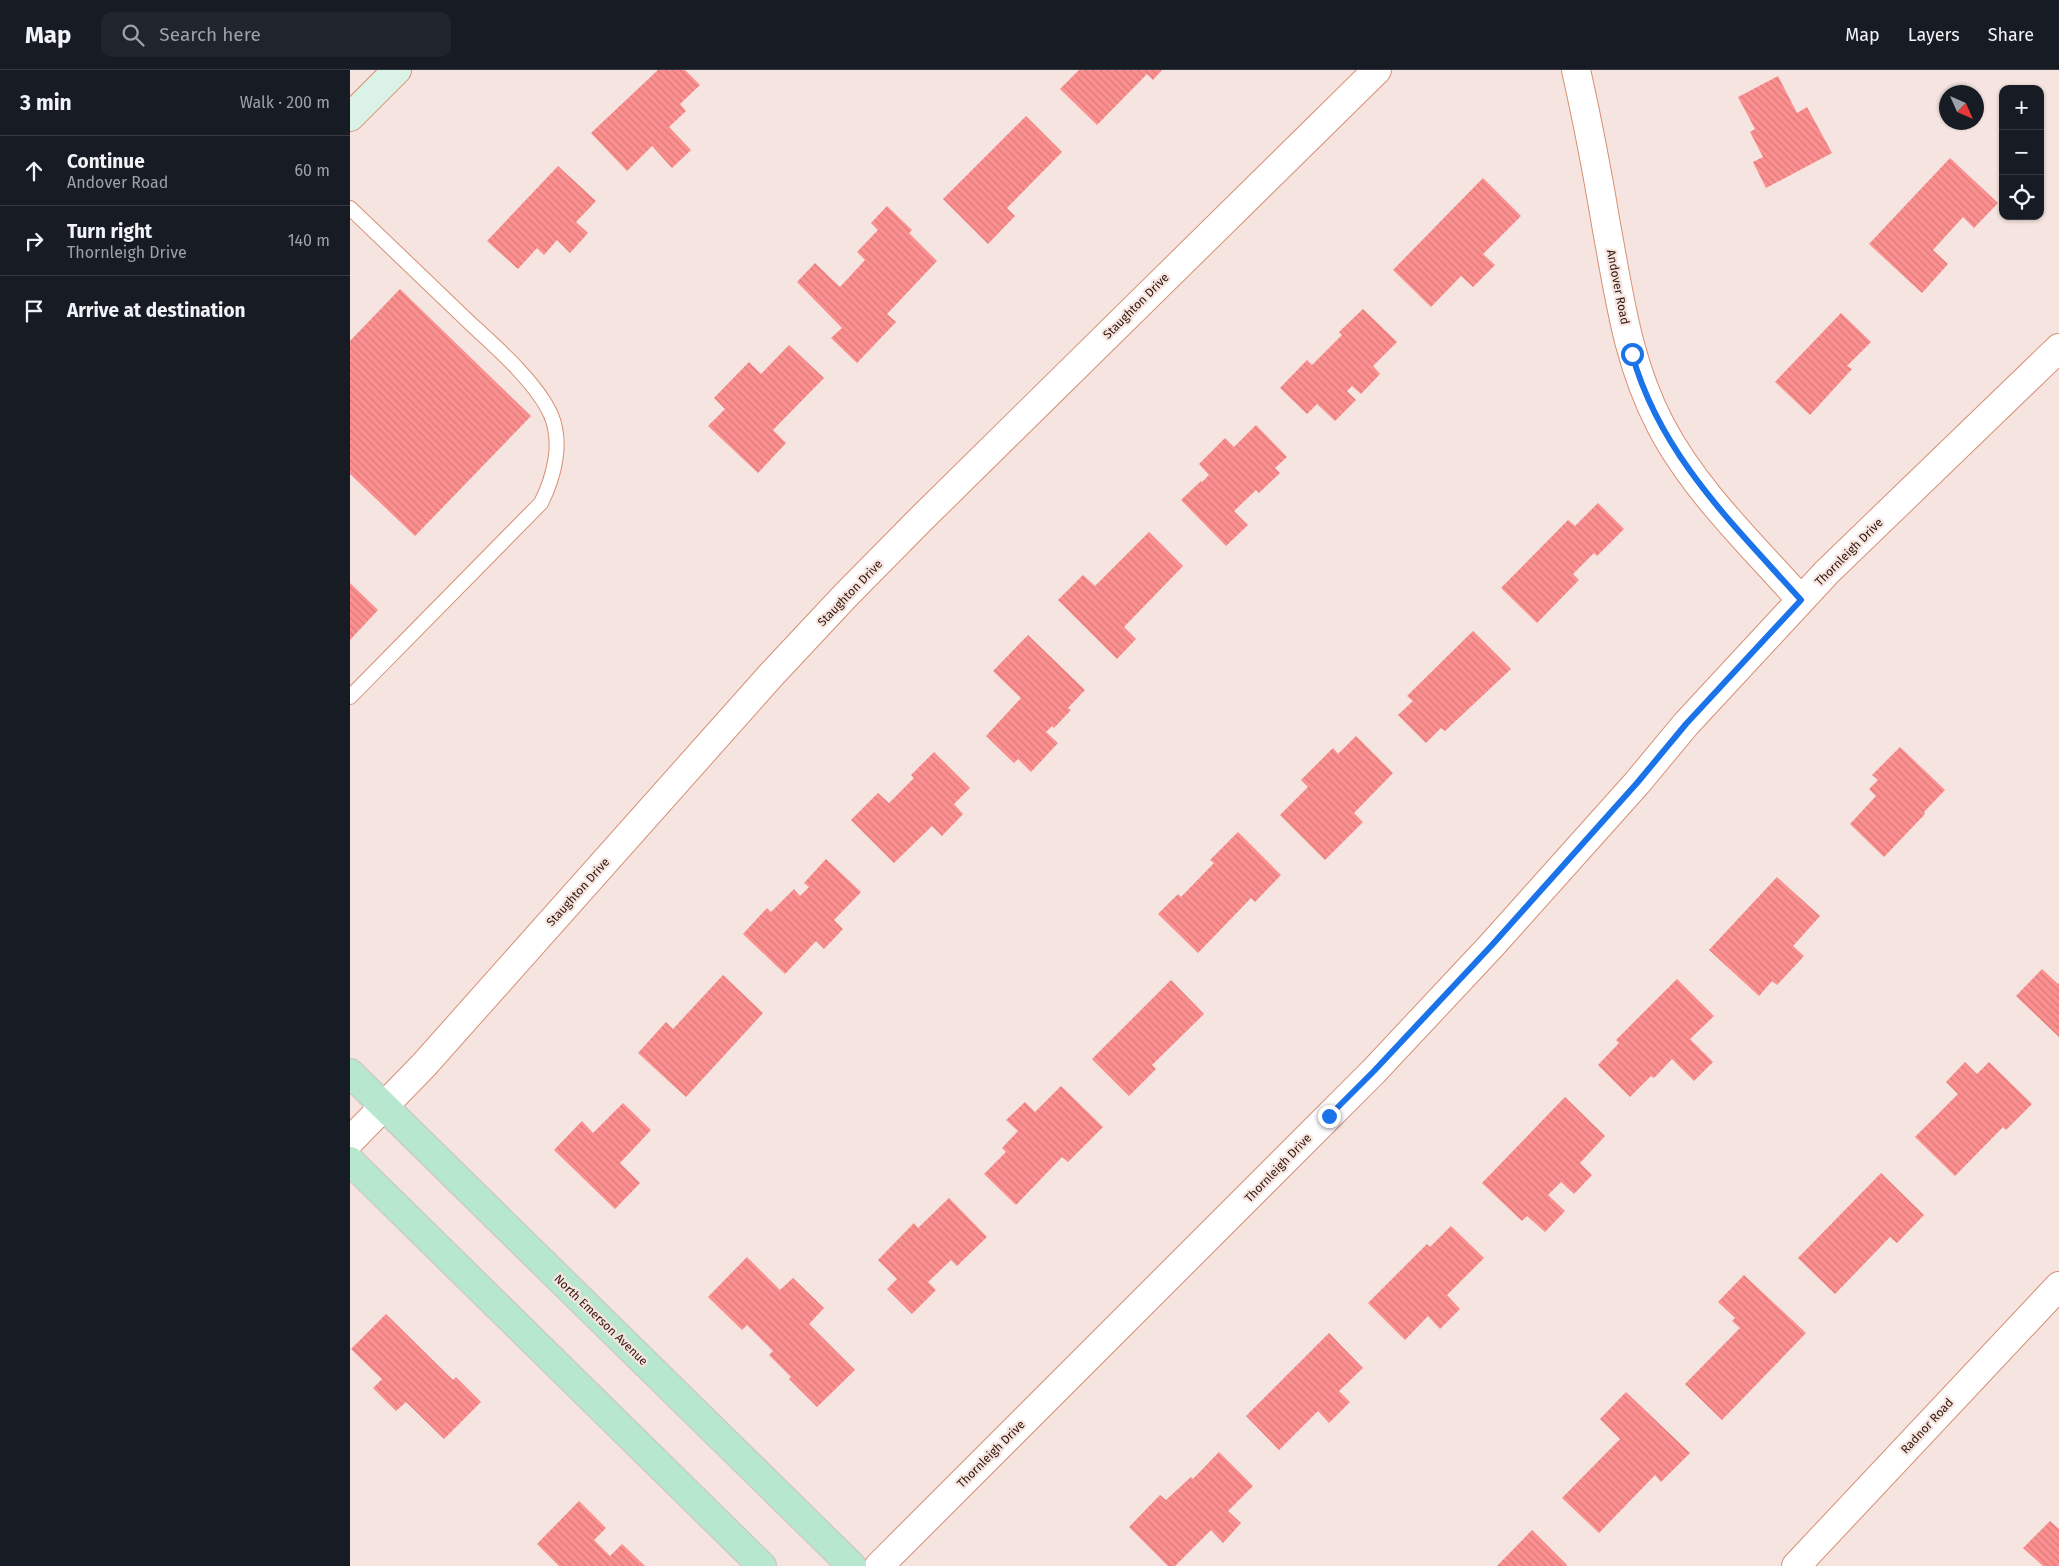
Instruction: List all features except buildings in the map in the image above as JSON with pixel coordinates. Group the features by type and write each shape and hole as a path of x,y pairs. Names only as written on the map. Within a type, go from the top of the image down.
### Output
{"main road":[{"path":"351,114 397,70"},
{"name":"North Emerson Avenue","path":"350,1073 852,1566"},
{"path":"350,1161 762,1566"}],"street":[{"name":"Staughton Drive","path":"350,1141 424,1065 760,688 846,595 1377,70"},
{"name":"Andover Road","path":"1576,70 1592,144 1623,317 1636,367 1645,390 1661,426 1688,470 1705,492 1801,600"},
{"name":"Thornleigh Drive","path":"879,1566 1374,1071 1492,945 1637,783 1686,724 1827,572 2059,348"},
{"name":"Radnor Road","path":"1796,1566 2059,1286"}],"lane":[{"path":"350,208 504,356 532,388 551,416 556,453 553,472 541,503 350,697"}],"route":[{"path":"1329,1116 1374,1071 1492,945 1637,783 1686,724 1801,600 1705,492 1688,470 1661,426 1632,354"}]}
